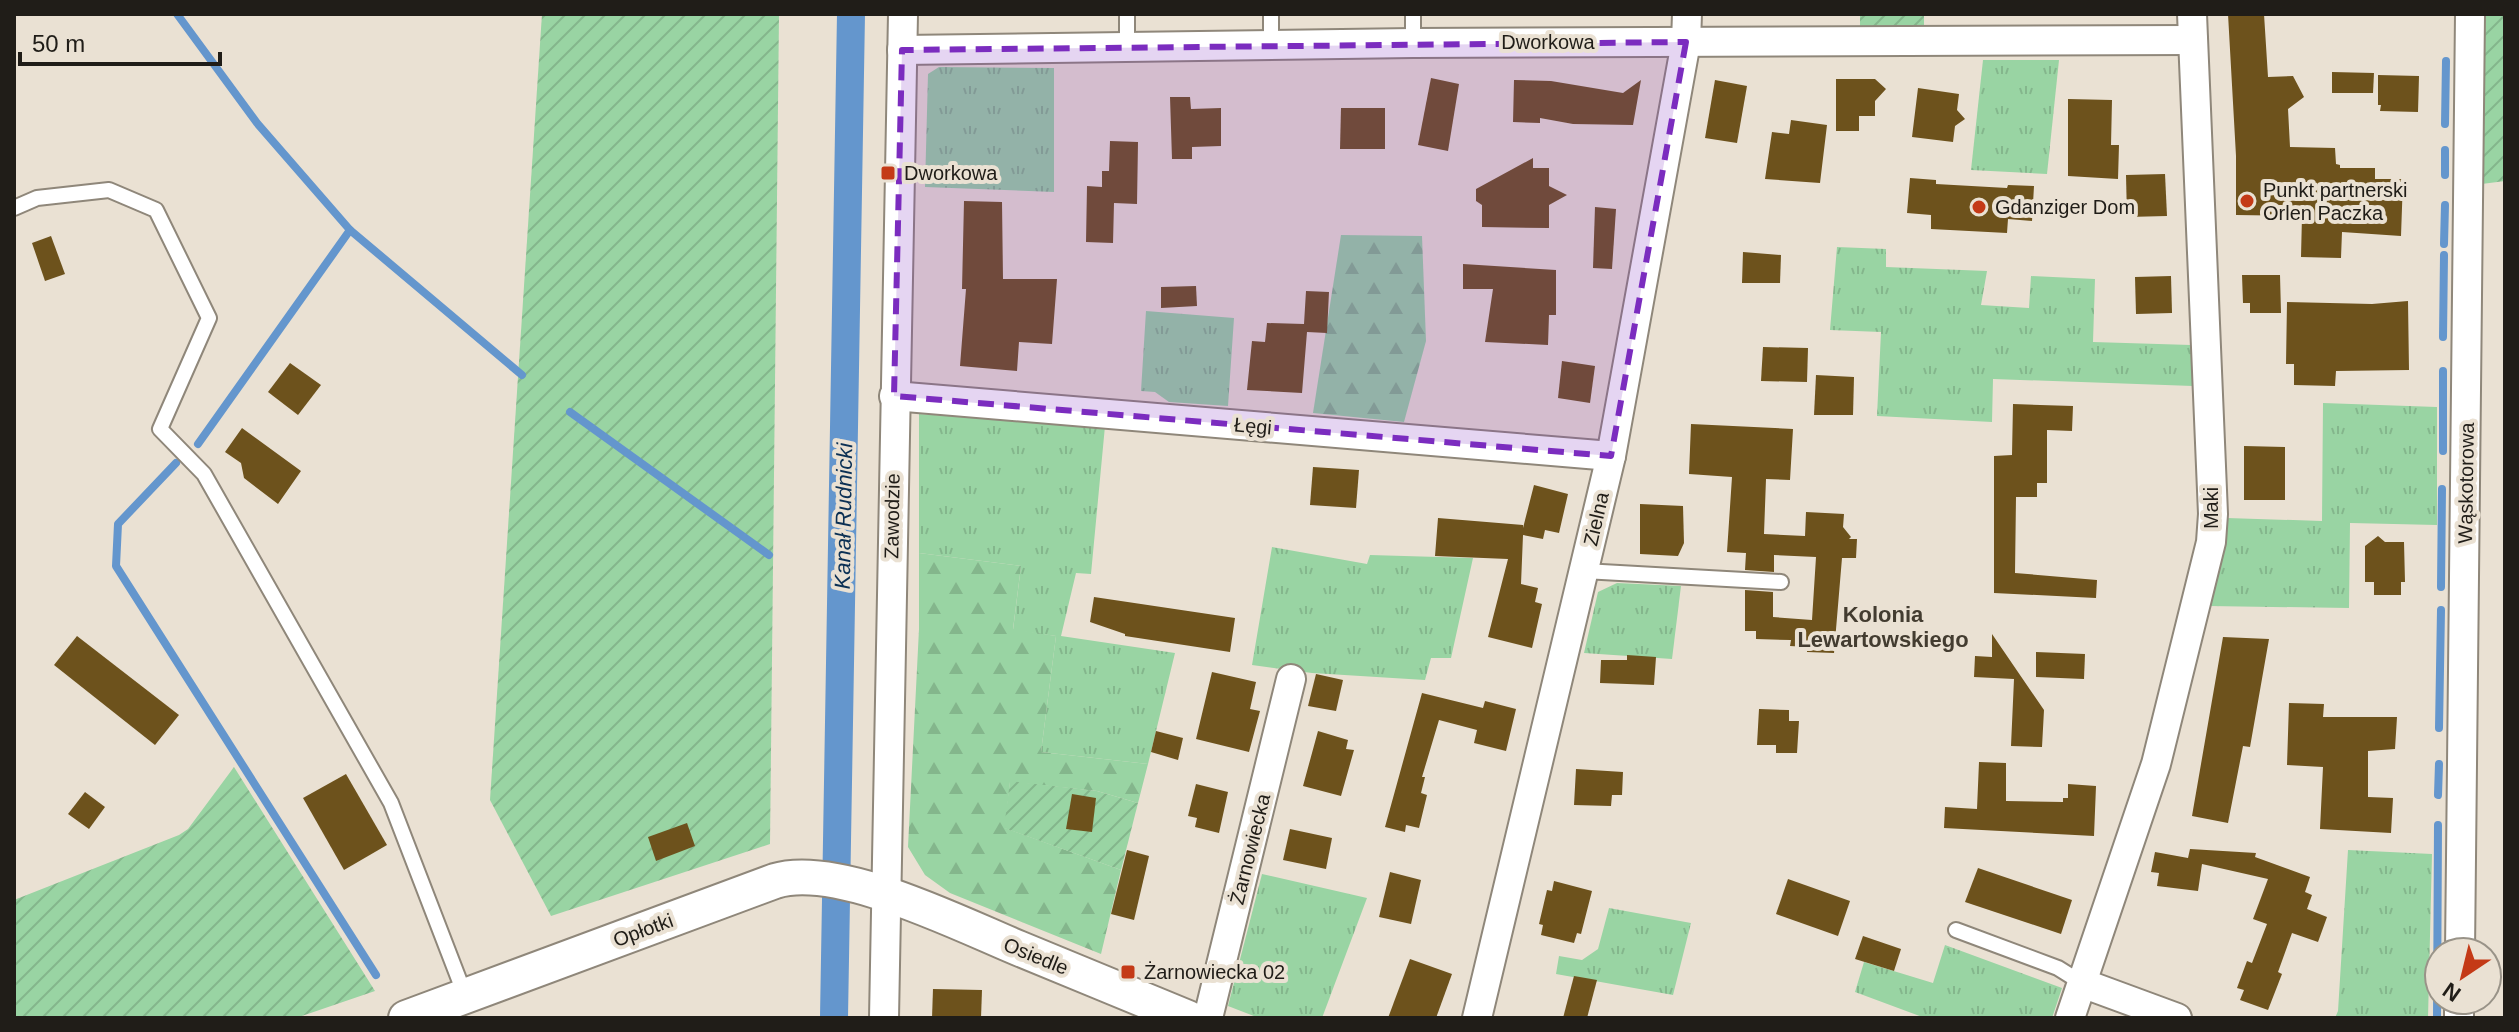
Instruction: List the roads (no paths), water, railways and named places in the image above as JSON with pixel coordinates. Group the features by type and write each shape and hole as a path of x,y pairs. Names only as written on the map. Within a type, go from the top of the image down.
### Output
{"street":[{"name":"Zawodzie","path":"884,1018 854,886 894,396 903,14"},
{"name":"Wąskotorowa","path":"2460,936 2470,14"},
{"name":"Dworkowa","path":"902,50 1413,43 1686,28 2192,27"},
{"name":"Maki","path":"2070,1018 2156,764 2211,542 2213,514 2192,27"},
{"name":"Zielna","path":"1477,1018 1611,456 1686,28"},
{"name":"Łęgi","path":"894,396 1611,456"},
{"name":"Żarnowiecka","path":"1208,1018 1291,679"},
{"name":"Opłotki","path":"406,1018 787,877 854,886"},
{"name":"Osiedle","path":"854,886 1188,1018"},
{"path":"2082,983 2177,1018"}],"lane":[{"path":"1127,14 1127,46"},
{"path":"1271,14 1271,45"},
{"path":"1413,14 1413,43"},
{"path":"14,208 37,198 109,190 156,210 209,318 160,429 204,474 391,803 465,996"},
{"path":"1584,571 1781,582"},
{"path":"1956,930 2058,968 2082,983"}],"waterway":[{"path":"177,14 257,123 350,230 522,375"},
{"name":"Kanał Rudnicki","path":"834,1018 851,14"},
{"path":"2445,124 2446,61"},
{"path":"2445,150 2445,175"},
{"path":"2444,244 2445,205"},
{"path":"198,444 350,230"},
{"path":"2443,337 2444,255"},
{"path":"2443,371 2443,451"},
{"path":"570,412 769,555"},
{"path":"176,463 118,524 116,566 376,975"},
{"path":"2441,587 2442,489"},
{"path":"2439,728 2441,610"},
{"path":"2438,795 2439,764"},
{"path":"2437,1018 2438,825"}],"place":[{"name":"Dworkowa","path":"888,173"},
{"name":"Punkt partnerski Orlen Paczka","path":"2247,201"},
{"name":"Gdanziger Dom","path":"1979,207"},
{"name":"Żarnowiecka 02","path":"1128,972"}],"district":[{"name":"Kolonia Lewartowskiego","path":"1883,626"}]}
